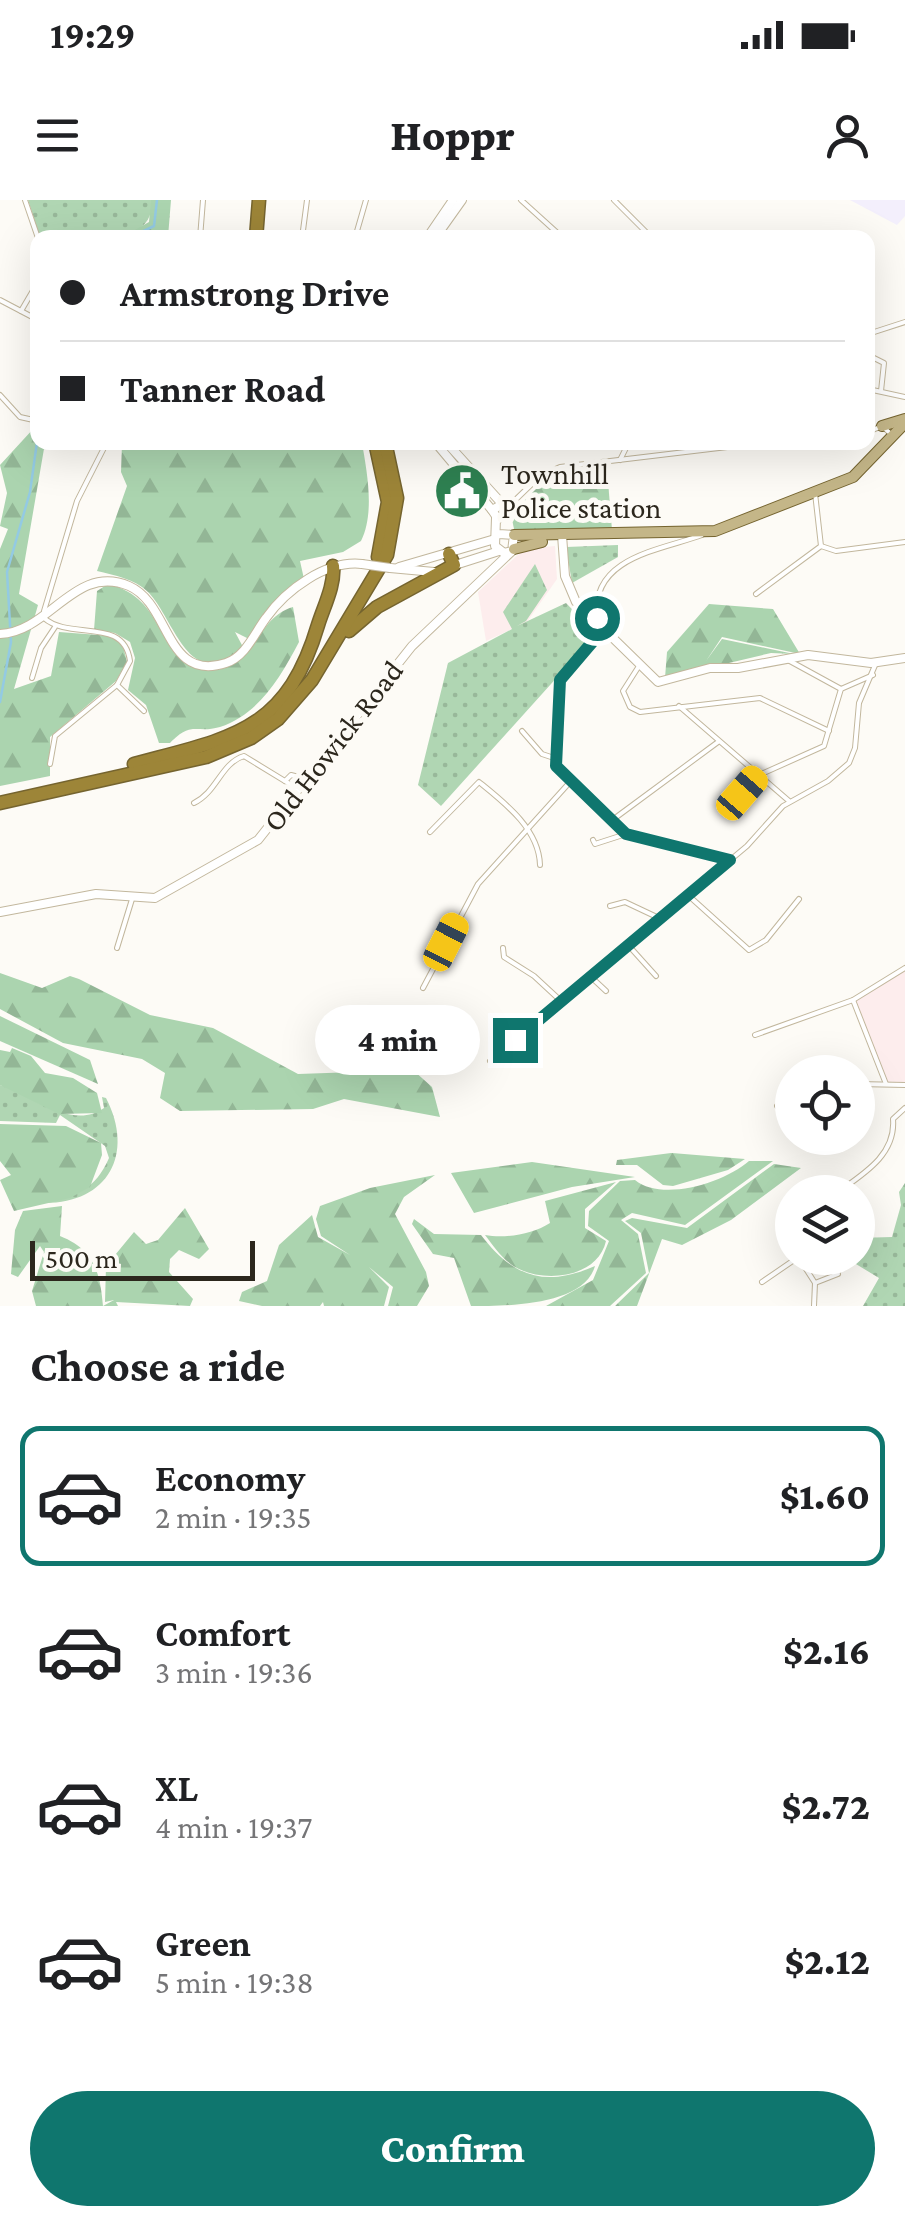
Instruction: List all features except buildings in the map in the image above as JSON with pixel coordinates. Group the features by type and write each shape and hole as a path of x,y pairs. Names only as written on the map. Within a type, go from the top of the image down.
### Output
{"highway":[{"path":"253,230 255,200"},
{"path":"251,731 302,683 376,560 388,502 377,450"},
{"path":"312,680 378,574 391,544 396,484 387,450"},
{"path":"0,799 149,764 251,731 291,707 369,612 452,560"},
{"path":"251,731 303,667 334,566"},
{"path":"0,799 132,764 149,764"}],"main road":[{"path":"513,534 680,538 706,534 854,476 887,430 905,420"},
{"path":"513,550 562,538"}],"street":[{"path":"25,200 35,230"},
{"path":"201,230 204,200"},
{"path":"303,230 307,200"},
{"path":"357,230 366,200"},
{"path":"439,230 454,200"},
{"path":"434,230 462,200"},
{"path":"521,200 553,230"},
{"path":"614,200 644,230"},
{"path":"20,311 30,295"},
{"path":"0,300 30,316"},
{"path":"875,332 905,322"},
{"path":"875,359 884,364 882,391"},
{"path":"875,390 904,394"},
{"path":"0,395 20,416 30,419"},
{"path":"875,431 887,430"},
{"path":"50,764 51,745 59,731 118,686 130,662 120,639 108,632 56,627 45,616 44,602 77,501 103,450"},
{"path":"8,633 45,616 84,585 101,581 127,585 151,603 176,652 200,665 216,666 240,656 275,607 334,566 390,568 513,550 513,534 502,510 443,450"},
{"path":"452,450 474,482"},
{"path":"620,460 625,450"},
{"path":"500,552 497,537 502,510 552,468 718,450"},
{"path":"756,594 767,589 784,569 812,556 821,546 815,493"},
{"path":"452,560 497,537 513,534"},
{"path":"562,538 568,587 639,666 662,683 710,668 826,655 877,668"},
{"path":"554,758 560,680 598,622 598,595 631,557 680,538"},
{"path":"821,546 836,551 905,542"},
{"name":"Old Howick Road","path":"0,912 89,895 158,897 258,840 421,636 513,550"},
{"name":"Old Howick Road","path":"478,585 500,552"},
{"path":"32,678 41,648 56,627"},
{"path":"728,809 757,776 823,747 841,689 877,668 905,658"},
{"path":"787,660 841,689"},
{"path":"639,666 622,691 630,707 649,713 760,698 829,731"},
{"path":"490,1061 730,860 789,801 828,780 852,759 859,703 877,668"},
{"path":"118,686 144,711"},
{"path":"679,706 789,801"},
{"path":"522,731 542,754 554,758 626,834 730,860"},
{"path":"611,820 718,742"},
{"path":"194,803 212,791 232,761 244,756 298,789"},
{"path":"284,781 291,776 306,779"},
{"path":"422,988 470,896 572,781"},
{"path":"430,832 474,784 481,784 528,829 538,848 540,865"},
{"path":"593,840 595,844 626,834"},
{"path":"688,895 749,950 766,940 799,899"},
{"path":"117,948 133,896"},
{"path":"610,906 625,902 659,918"},
{"path":"628,945 656,976"},
{"path":"504,948 504,957 534,976 561,1001"},
{"path":"755,1035 853,1000 905,968"},
{"path":"591,977 606,991"},
{"path":"853,1000 886,1084"},
{"path":"875,1084 905,1085"},
{"path":"860,1175 886,1152 894,1134 893,1118 905,1108"},
{"path":"762,1282 775,1273"},
{"path":"810,1275 815,1283 814,1306"},
{"path":"815,1283 835,1275"}],"shaded area":[{"path":"850,200 905,200 905,216 897,225"},
{"path":"555,546 557,579 527,622 486,641 478,592 524,549"},
{"path":"905,969 905,1084 888,1082 853,1000"}],"green space":[{"path":"28,200 151,200 150,216 135,230 38,230"},
{"path":"151,200 171,200 169,230 135,230 149,222"},
{"path":"30,432 30,450 44,450 19,594 38,605 14,689 51,676 59,632 112,636 123,646 127,662 116,681 50,737 50,776 0,786 0,549 8,529 0,526 7,493 0,465"},
{"path":"122,450 363,450 368,518 361,541 343,552 300,561 304,579 249,639 235,632 243,647 225,660 209,663 196,659 185,648 148,592 124,578 97,571 127,486 121,472"},
{"path":"607,469 612,530 514,529 511,514 547,478"},
{"path":"618,545 618,557 572,583 566,547"},
{"path":"535,564 547,590 526,621 517,626 566,603 596,634 441,806 418,785 448,663 512,629 503,612"},
{"path":"108,584 142,602 176,655 202,669 233,665 269,623 293,607 299,642 276,681 246,713 220,727 189,730 170,743 159,743 146,705 128,690 135,658 130,642 115,633 94,630 97,591"},
{"path":"709,604 773,609 800,654 722,637 706,661 722,639 794,654 771,653 665,678 667,652"},
{"path":"0,973 42,988 70,976 79,979 150,1015 213,1028 298,1074 413,1070 432,1087 440,1117 344,1099 313,1109 180,1111 160,1098 165,1073 142,1059 63,1043 0,1009"},
{"path":"0,1016 90,1060 98,1084 0,1041"},
{"path":"12,1048 31,1056 45,1073 73,1078 97,1093 102,1113 59,1114 0,1085 0,1050 10,1052"},
{"path":"0,1085 52,1109 79,1116 104,1108 102,1097 106,1098 118,1138 110,1172 100,1185 67,1201 45,1203 76,1194 91,1184 109,1158 105,1146 60,1115 56,1123 0,1121"},
{"path":"0,1124 66,1126 101,1143 102,1155 90,1187 70,1198 14,1211 0,1180 11,1175 0,1161"},
{"path":"671,1153 745,1159 728,1170 673,1186 663,1185 637,1165 616,1165 617,1160"},
{"path":"749,1161 773,1161 685,1225 632,1213 621,1220 638,1234 646,1273 610,1306 546,1306 593,1280 609,1241 588,1226 589,1211 620,1181 635,1180 661,1189 693,1187 724,1176"},
{"path":"532,1162 635,1177 572,1187 474,1213 451,1173"},
{"path":"774,1164 801,1168 792,1175 775,1175 775,1187 731,1220 682,1245 662,1239 637,1306 615,1306 649,1273 641,1233 625,1221 632,1218 687,1228"},
{"path":"435,1175 404,1197 395,1214 426,1272 429,1286 417,1306 388,1306 393,1287 369,1267 389,1287 384,1306 324,1306 323,1302 320,1306 262,1306 239,1301 242,1292 267,1281 279,1245 312,1215 318,1237 350,1255 321,1236 316,1219 320,1206 370,1188"},
{"path":"616,1182 585,1209 585,1228 606,1241 601,1253 593,1263 570,1274 543,1276 519,1269 485,1235 510,1236 535,1230 550,1223 545,1201"},
{"path":"905,1183 905,1306 863,1306 879,1278 874,1275 875,1238 892,1237 901,1205 899,1192"},
{"path":"62,1206 60,1236 81,1248 94,1264 103,1306 36,1306 32,1291 44,1252 40,1246 18,1277 11,1274 15,1230 23,1211"},
{"path":"185,1208 209,1249 199,1259 179,1250 170,1259 169,1272 193,1299 190,1306 116,1302 118,1306 103,1306 114,1300 105,1302 106,1266 134,1232 146,1244 158,1240"},
{"path":"414,1219 434,1234 481,1235 505,1261 531,1274 561,1276 595,1266 588,1279 560,1296 523,1304 471,1306 454,1258 433,1254 412,1224"}],"waterway":[{"path":"146,230 154,226 157,200"},
{"path":"0,702 11,642 7,572 30,492 36,450"}],"place":[{"name":"Townhill Police station","path":"462,491"}],"route":[{"path":"515,1040 730,860 626,834 556,766 560,680 600,633 597,618"}]}
